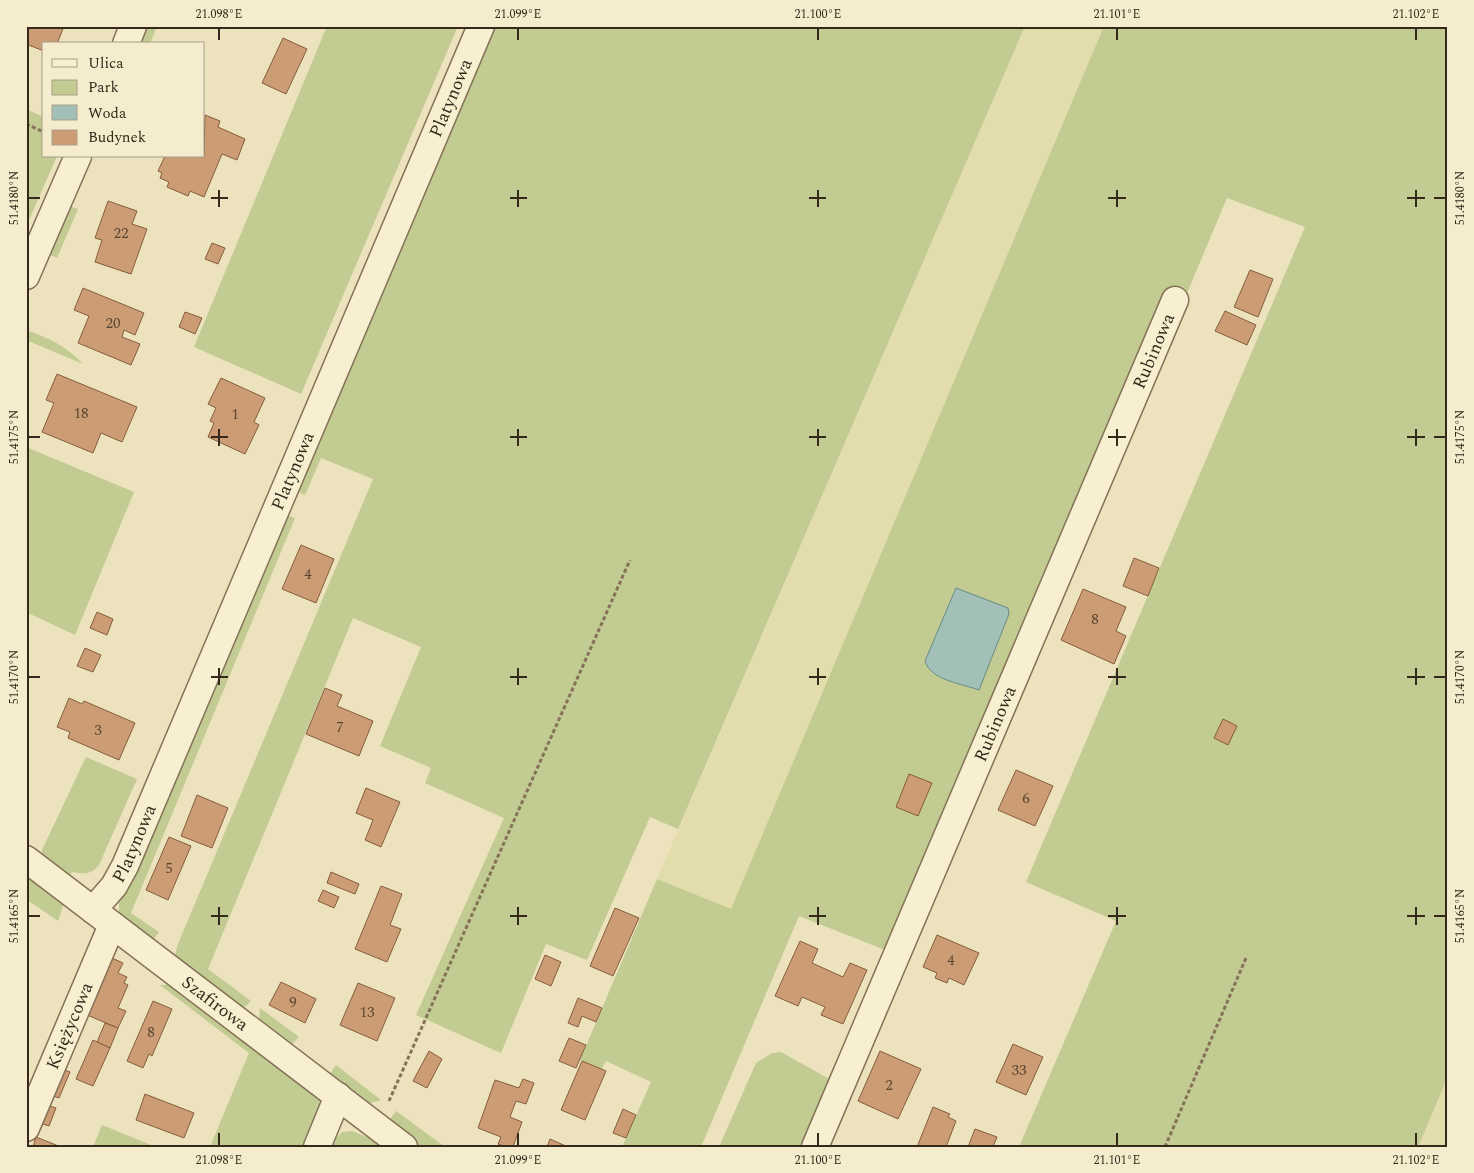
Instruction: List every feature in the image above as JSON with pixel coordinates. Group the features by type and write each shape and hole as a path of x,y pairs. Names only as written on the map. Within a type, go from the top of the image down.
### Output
{"street":[{"path":"127,42 133,26"},
{"name":"Platynowa","path":"103,917 114,886 125,866 481,26"},
{"path":"26,276 77,158"},
{"name":"Rubinowa","path":"815,1147 1176,300"},
{"name":"Szafirowa","path":"26,859 404,1147"},
{"name":"Księżycowa","path":"26,1128 103,917"},
{"path":"317,1147 338,1096"}],"path":[{"path":"26,124 42,131"},
{"path":"376,1124 388,1105 630,560"},
{"path":"1165,1147 1246,958"}],"shaded area":[{"path":"1025,26 1104,26 731,910 657,879"},
{"path":"1448,1076 1448,1147 1418,1147"}],"green space":[{"path":"145,26 157,26 151,42 138,42"},
{"path":"327,26 458,26 301,394 194,347"},
{"path":"495,26 1025,26 678,829 650,817 587,960 546,944 501,1053 416,1015 504,818 425,783 431,768 380,746 421,647 353,618 208,969 251,1001 246,1006 239,1007 174,959 178,944 373,479 321,458 305,495 296,491"},
{"path":"1104,26 1448,26 1448,1076 1418,1147 1019,1147 1116,921 1026,882 1305,227 1227,198 1182,305 885,950 799,916 701,1147 622,1147 651,1082 606,1061 601,1070 580,1060 657,879 731,909"},
{"path":"26,109 42,116 42,158 56,158 26,227"},
{"path":"69,206 78,209 57,258 48,254"},
{"path":"26,330 57,343 83,364 26,340"},
{"path":"26,447 134,492 75,635 26,612"},
{"path":"287,515 295,518 131,913 159,932 151,943 121,919 119,902"},
{"path":"86,757 137,779 99,865 93,871 87,873 72,872 68,878 42,859 42,850"},
{"path":"26,875 64,903 58,921 26,899"},
{"path":"160,985 168,985 319,1099 321,1108 307,1147 210,1147 249,1053"},
{"path":"260,1008 299,1037 291,1045 259,1022"},
{"path":"781,1052 831,1080 802,1147 719,1147 756,1063 772,1053"},
{"path":"336,1065 381,1100 364,1105 329,1076"},
{"path":"396,1111 445,1147 421,1147 388,1122"},
{"path":"102,1125 156,1147 93,1147"},
{"path":"352,1131 369,1138 381,1147 327,1147 342,1132"}],"water":[{"path":"956,588 1008,608 1009,614 979,690 940,677 933,673 925,661"}],"building":[{"path":"26,26 64,26 58,42 42,42 42,50 26,44"},
{"path":"283,38 307,49 286,94 262,83"},
{"path":"205,115 220,121 218,127 245,139 237,160 222,154 204,197 190,191 188,196 167,187 169,182 160,178 162,173 158,171 164,158 205,158"},
{"path":"108,201 137,211 132,224 147,229 131,274 95,262 102,240 95,238"},
{"path":"212,243 225,248 218,264 205,259"},
{"path":"1250,270 1273,279 1258,317 1234,307"},
{"path":"83,288 144,313 135,335 124,330 122,337 140,344 131,365 78,343 89,316 74,310"},
{"path":"1225,311 1256,325 1247,345 1215,331"},
{"path":"185,312 202,318 195,334 179,327"},
{"path":"57,374 137,407 122,442 101,433 93,453 42,432 54,403 46,400"},
{"path":"221,378 265,398 254,422 259,425 245,454 208,437 214,423 210,421 216,408 208,404"},
{"path":"301,545 334,559 316,603 282,589"},
{"path":"1134,558 1159,568 1148,596 1123,586"},
{"path":"1083,589 1126,607 1116,631 1126,636 1114,664 1061,640"},
{"path":"97,612 113,619 107,635 90,628"},
{"path":"85,648 101,655 93,672 77,666"},
{"path":"325,688 342,695 337,706 373,721 359,756 306,734"},
{"path":"69,698 82,704 84,701 135,723 119,760 68,738 70,732 57,727"},
{"path":"1223,719 1237,726 1228,745 1214,738"},
{"path":"1016,770 1053,786 1035,826 998,810"},
{"path":"909,774 932,783 918,816 896,807"},
{"path":"366,788 400,802 381,847 365,840 373,820 356,813"},
{"path":"197,795 228,808 212,848 181,836"},
{"path":"169,837 191,846 168,900 146,890"},
{"path":"331,872 359,884 355,894 327,883"},
{"path":"381,886 402,894 390,925 401,929 387,962 355,949"},
{"path":"323,890 339,897 334,908 318,901"},
{"path":"615,908 639,918 613,976 590,966"},
{"path":"937,935 979,953 964,985 949,978 947,983 935,978 937,973 923,967"},
{"path":"800,941 818,949 812,963 843,977 850,963 867,970 843,1024 821,1015 825,1007 802,997 798,1006 775,996"},
{"path":"545,955 561,962 551,986 535,979"},
{"path":"112,958 123,963 118,973 127,977 124,983 128,985 118,1008 126,1011 118,1028 87,1015"},
{"path":"281,982 316,999 305,1023 269,1005"},
{"path":"358,983 395,998 377,1041 340,1025"},
{"path":"578,998 602,1008 596,1022 582,1016 578,1027 568,1023"},
{"path":"153,1001 172,1009 152,1056 149,1054 143,1068 127,1061"},
{"path":"105,1023 118,1028 110,1048 97,1042"},
{"path":"569,1038 586,1045 576,1068 559,1061"},
{"path":"93,1040 110,1048 93,1086 76,1079"},
{"path":"1013,1044 1043,1057 1026,1095 996,1082"},
{"path":"429,1051 442,1059 427,1088 413,1081"},
{"path":"880,1051 921,1069 898,1119 858,1101"},
{"path":"582,1061 606,1071 585,1120 561,1110"},
{"path":"62,1069 70,1072 59,1098 51,1095"},
{"path":"523,1079 534,1083 526,1104 516,1101 510,1117 522,1122 513,1147 506,1147 498,1144 501,1137 478,1128 495,1080 519,1088"},
{"path":"145,1094 194,1113 184,1138 136,1120"},
{"path":"47,1105 56,1108 49,1126 40,1123"},
{"path":"933,1107 950,1114 948,1117 956,1121 946,1147 917,1147"},
{"path":"623,1109 636,1115 626,1138 613,1133"},
{"path":"975,1129 997,1137 993,1147 968,1147"},
{"path":"36,1137 61,1147 33,1147"},
{"path":"550,1139 568,1147 547,1147"}]}
